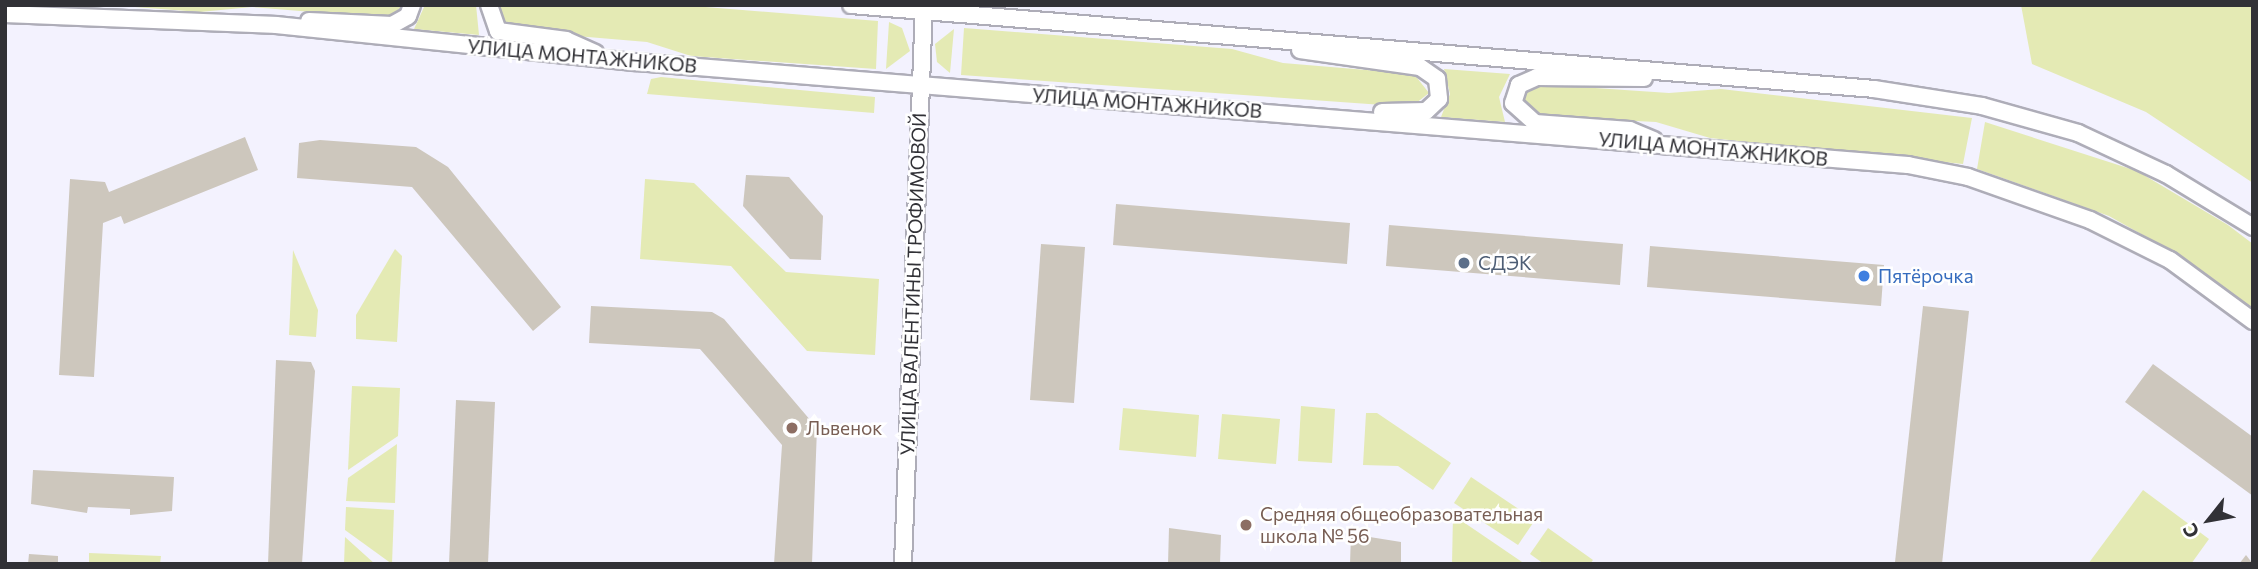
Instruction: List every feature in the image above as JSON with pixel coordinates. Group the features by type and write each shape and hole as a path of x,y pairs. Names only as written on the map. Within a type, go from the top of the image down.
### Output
{"street":[{"path":"276,25 317,19 392,24 408,16 412,5"},
{"path":"489,5 498,31 566,40 610,60"},
{"path":"851,5 924,8 1874,89 1982,106 2078,133 2166,174 2253,227"},
{"name":"УЛИЦА ВАЛЕНТИНЫ ТРОФИМОВОЙ","path":"903,564 924,8"},
{"name":"УЛИЦА МОНТАЖНИКОВ","path":"5,14 276,25 610,60 1908,165 1968,177 2090,220 2170,260 2253,321"},
{"path":"1265,39 1321,56 1420,67 1440,89 1434,106 1416,113 1343,109 1299,115"},
{"path":"1667,146 1630,130 1524,119 1514,93 1537,77 1628,81 1674,74"}],"green space":[{"path":"109,5 405,5 386,18 252,7 200,12"},
{"path":"425,5 476,5 479,35 414,29"},
{"path":"496,5 693,6 878,21 876,69 691,56 647,42 506,30"},
{"path":"2021,5 2253,5 2253,183 2146,112 2032,64"},
{"path":"889,22 902,28 910,51 886,69"},
{"path":"964,28 1232,49 1283,63 1414,74 1429,93 1411,107 961,75"},
{"path":"954,29 950,73 937,62 935,44"},
{"path":"1444,69 1510,74 1499,97 1505,122 1441,117 1450,94"},
{"path":"661,77 875,97 874,113 647,94 651,79"},
{"path":"1536,84 1669,93 1721,89 1972,118 1963,164 1710,138 1656,122 1536,116 1521,106 1523,92"},
{"path":"1985,122 2137,171 2228,225 2253,244 2253,309 2182,257 2109,216 1977,169"},
{"path":"645,179 694,183 786,272 879,279 875,355 807,351 731,266 640,259"},
{"path":"395,249 402,256 397,342 356,339 356,315"},
{"path":"293,250 318,310 316,337 289,335"},
{"path":"352,386 400,388 398,436 348,470"},
{"path":"1301,406 1335,409 1332,463 1298,461"},
{"path":"1123,408 1199,415 1196,457 1119,450"},
{"path":"1366,413 1377,413 1451,463 1433,490 1398,466 1363,465"},
{"path":"1222,414 1280,419 1276,464 1218,459"},
{"path":"397,444 395,503 346,501 348,478"},
{"path":"1471,477 1535,520 1518,545 1454,503"},
{"path":"2143,490 2209,539 2191,564 2088,564"},
{"path":"346,507 394,510 392,564 345,530"},
{"path":"1453,515 1525,564 1452,564"},
{"path":"1548,528 1593,560 1590,564 1544,564 1530,554"},
{"path":"345,537 375,564 344,564"},
{"path":"89,553 161,556 160,564 89,564"}],"building":[{"path":"245,137 258,170 124,224 121,216 103,223 94,377 59,375 70,179 105,182 109,192"},
{"path":"320,140 416,147 448,167 561,307 533,331 412,187 297,178 299,143"},
{"path":"746,175 789,177 823,216 821,260 790,259 743,206"},
{"path":"1116,204 1350,223 1347,264 1113,245"},
{"path":"1389,225 1623,244 1620,285 1386,266"},
{"path":"1041,244 1085,247 1074,403 1030,400"},
{"path":"1650,246 1884,265 1881,306 1647,287"},
{"path":"591,306 712,312 724,319 817,428 812,564 774,564 782,445 714,365 700,349 589,343"},
{"path":"1923,306 1969,311 1942,564 1895,562"},
{"path":"276,360 311,362 315,371 302,564 268,564"},
{"path":"2153,364 2253,437 2253,496 2125,402"},
{"path":"456,400 495,402 488,564 449,564"},
{"path":"33,470 174,477 172,511 130,515 130,509 88,507 87,513 31,504"},
{"name":"Средняя общеобразовательная школа № 56","path":"1169,528 1221,535 1220,564 1168,564"},
{"name":"Средняя общеобразовательная школа № 56","path":"1351,534 1401,542 1401,564 1350,564"},
{"path":"29,554 58,556 58,564 28,564"},
{"path":"2246,555 2253,564 2239,564"}],"place":[{"name":"СДЭК","path":"1464,263"},
{"name":"Пятёрочка","path":"1864,276"},
{"name":"Львенок","path":"792,428"},
{"name":"Средняя общеобразовательная школа № 56","path":"1246,525"}]}
